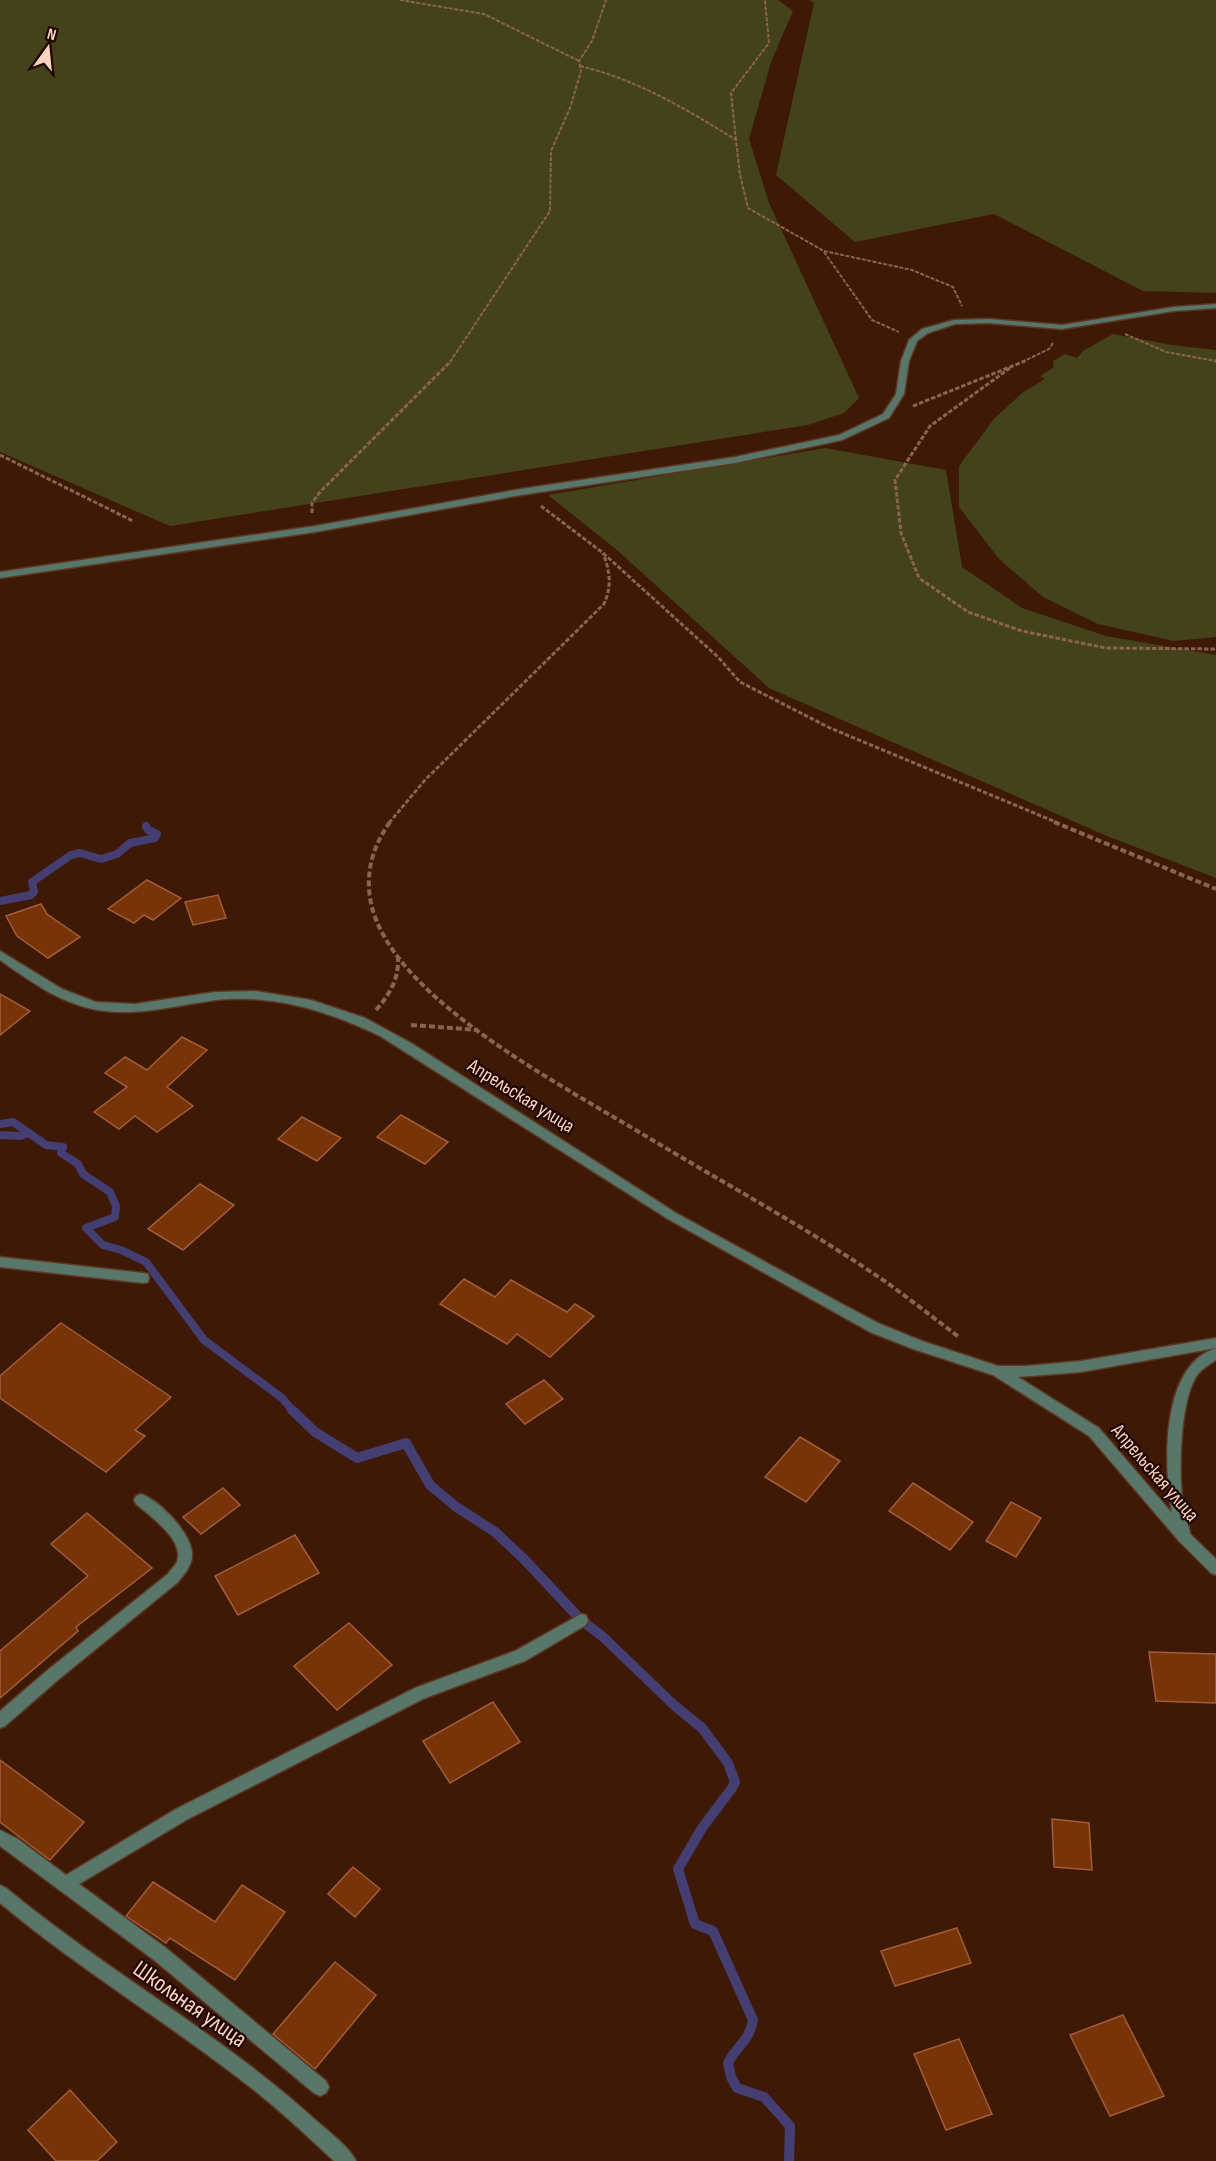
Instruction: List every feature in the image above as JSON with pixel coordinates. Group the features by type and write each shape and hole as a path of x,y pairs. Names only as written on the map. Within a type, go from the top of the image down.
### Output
{"street":[{"path":"0,575 315,529 521,492 735,460 842,437 886,416 900,394 905,362 913,340 925,331 954,322 989,321 1062,327 1174,309 1216,306"},
{"name":"Апрельская улица","path":"0,955 66,994 96,1006 133,1007 236,994 253,995 304,1002 365,1022 421,1054 453,1077 672,1216 875,1328 918,1346 998,1371 1094,1432 1184,1537 1216,1569"},
{"path":"0,1262 142,1278"},
{"name":"Апрельская улица","path":"998,1371 1036,1372 1076,1368 1216,1343"},
{"path":"1184,1537 1175,1492 1180,1407 1192,1373 1202,1361 1216,1353"},
{"path":"0,1721 54,1674 173,1578 183,1563 185,1548 178,1534 141,1500"},
{"path":"65,1884 182,1814 420,1693 520,1656 580,1620"},
{"path":"0,1837 160,1954 320,2087"},
{"name":"Школьная улица","path":"0,1893 55,1939 243,2071 311,2127 347,2161"}],"path":[{"path":"400,0 484,14 579,61"},
{"path":"315,529 312,503 316,497 456,356 550,211 551,151 570,108 581,71 579,61 592,41 606,0"},
{"path":"763,0 765,1 769,43 731,93 740,175 748,208 824,251 912,270 953,287 961,305 989,321"},
{"path":"580,66 613,73 666,97 736,140"},
{"path":"824,251 872,320 913,340"},
{"path":"1108,319 1121,332 1166,352 1216,361"},
{"path":"886,416 1011,368 1049,349 1062,327"},
{"path":"1011,368 930,426 895,480 901,533 919,578 968,612 1022,631 1106,648 1216,649"},
{"path":"0,455 134,521"},
{"path":"521,492 603,553 718,657 740,682 830,728 1216,889"},
{"path":"603,553 611,572 612,583 604,604 424,780 395,817 371,857 368,875 374,916 398,957 429,991 478,1030 517,1058 886,1282 968,1344"},
{"path":"365,1022 395,987 400,970 398,957"},
{"path":"410,1025 478,1030"}],"shaded area":[{"path":"0,0 778,0 793,11 771,62 749,139 769,203 859,398 844,413 808,425 170,526 0,452"},
{"path":"809,0 1216,0 1216,293 1143,291 994,214 855,242 776,175 814,3"},
{"path":"1113,334 1172,345 1216,350 1216,637 1174,641 1098,624 1043,597 999,559 959,507 959,466 994,419 1022,393 1045,379 1040,376 1054,367 1053,361 1065,354 1077,358 1083,351"},
{"path":"825,448 946,470 962,567 1022,608 1106,636 1216,655 1216,878 1107,836 769,688 617,550 548,495"}],"building":[{"path":"147,880 181,898 153,920 144,915 134,923 108,909"},
{"path":"218,895 226,918 193,925 185,902"},
{"path":"41,904 47,914 80,937 48,958 17,936 6,916"},
{"path":"0,994 30,1011 0,1035"},
{"path":"182,1037 207,1050 167,1087 193,1106 157,1132 135,1116 119,1129 94,1112 127,1087 105,1073 125,1057 147,1070"},
{"path":"401,1115 448,1142 425,1164 377,1137"},
{"path":"302,1117 341,1138 317,1161 278,1139"},
{"path":"200,1184 234,1205 183,1250 148,1229"},
{"path":"464,1279 495,1297 511,1280 567,1312 575,1304 594,1316 550,1357 517,1334 507,1344 440,1304"},
{"path":"61,1323 171,1397 135,1430 145,1436 106,1472 0,1398 0,1376"},
{"path":"544,1380 563,1399 525,1424 506,1404"},
{"path":"800,1437 840,1461 806,1502 765,1477"},
{"path":"913,1483 973,1522 950,1550 889,1511"},
{"path":"223,1488 240,1505 201,1534 183,1517"},
{"path":"1011,1502 1041,1518 1016,1557 986,1541"},
{"path":"87,1513 152,1568 76,1627 78,1631 0,1698 0,1651 88,1576 51,1544"},
{"path":"295,1535 319,1573 238,1615 215,1576"},
{"path":"349,1623 392,1665 337,1710 294,1666"},
{"path":"1149,1652 1216,1654 1216,1703 1156,1701"},
{"path":"493,1702 520,1742 450,1783 423,1741"},
{"path":"0,1760 84,1822 50,1860 0,1822"},
{"path":"1052,1819 1089,1823 1092,1870 1054,1867"},
{"path":"353,1867 380,1889 355,1917 328,1894"},
{"path":"153,1882 215,1922 242,1885 285,1912 235,1980 170,1938 166,1943 126,1916"},
{"path":"957,1928 971,1963 895,1986 881,1951"},
{"path":"335,1962 376,1995 315,2069 273,2034"},
{"path":"1123,2015 1164,2096 1110,2116 1070,2035"},
{"path":"959,2039 992,2114 946,2130 914,2054"},
{"path":"70,2090 117,2142 97,2161 56,2161 28,2130"}],"waterway":[{"path":"0,901 31,895 34,892 32,882 71,855 80,853 101,859 117,854 130,843 155,838 157,834 148,830 146,826"},
{"path":"0,1124 13,1122 29,1133"},
{"path":"0,1135 20,1136 29,1133"},
{"path":"29,1133 46,1145 63,1147 61,1153 78,1164 83,1174 110,1192 116,1206 115,1217 86,1228 103,1245 121,1250 146,1262 204,1340 282,1398 293,1411"},
{"path":"293,1411 315,1432 357,1458 406,1443 430,1485 455,1506 495,1532 523,1558 581,1620 602,1636 675,1706 702,1728 728,1763 735,1782 702,1828 678,1869 695,1924 713,1931 753,2020 746,2039 728,2063 731,2077 737,2088 764,2097 790,2126 789,2161"}]}
